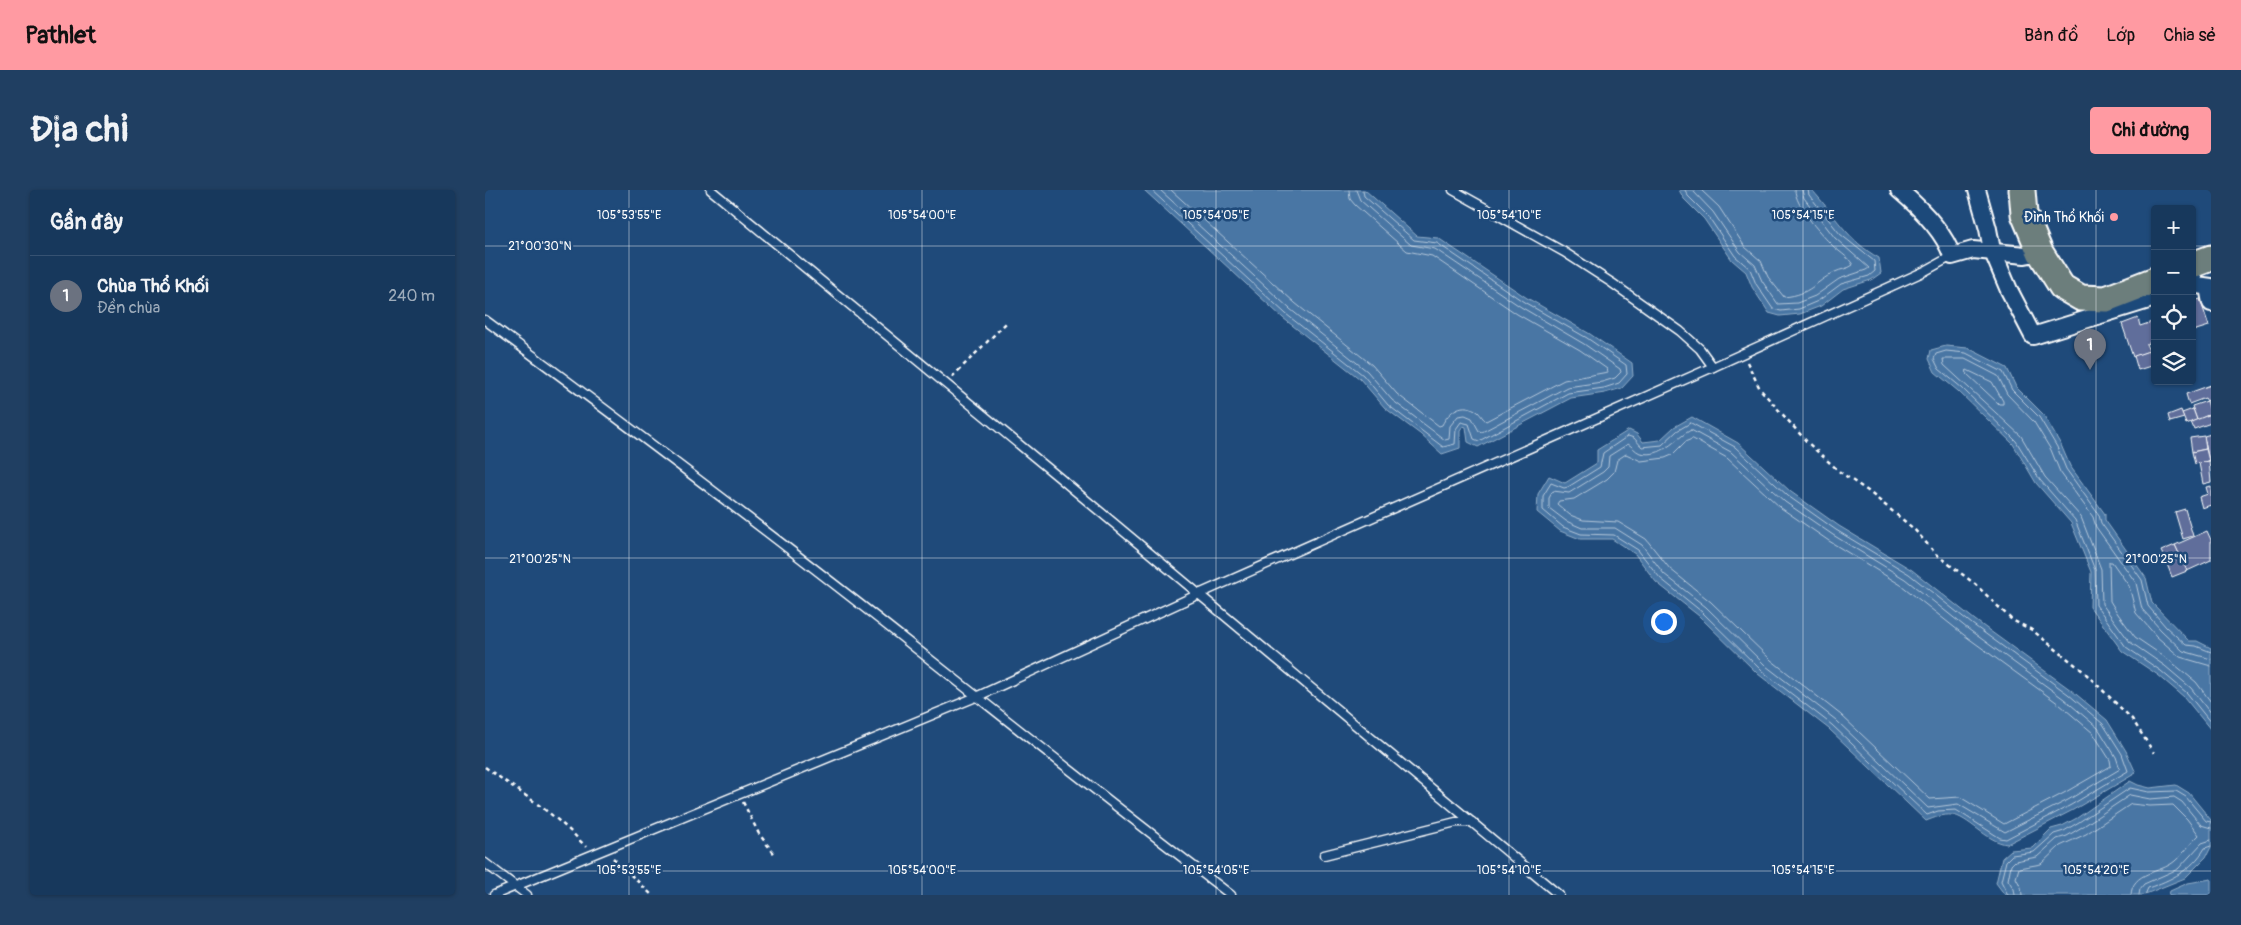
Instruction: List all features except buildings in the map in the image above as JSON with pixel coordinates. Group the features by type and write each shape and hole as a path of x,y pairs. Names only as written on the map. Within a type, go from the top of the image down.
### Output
{"main road":[{"path":"2023,190 2024,214 2040,252 2062,287 2081,298 2106,299 2151,282"},
{"path":"2200,285 2211,258"}],"street":[{"path":"1899,190 1909,198 1948,243 1952,256 1973,250 1992,250 2025,255 2040,252"},
{"path":"1977,190 1992,250 2009,290 2033,336 2151,299"}],"lane":[{"path":"711,190 1559,895"},
{"path":"1453,190 1547,242 1612,283 1680,331 1701,349 1713,367"},
{"path":"494,895 977,697 1199,594 1744,353 1925,271 1952,256"},
{"path":"485,320 643,438 1231,895"},
{"path":"1324,855 1456,822 1472,822"},
{"path":"485,863 527,895"}],"path":[{"path":"945,384 1007,322"},
{"path":"1744,353 1760,389 1808,443 1840,472 1868,491 1914,529 1937,555 1975,584 2012,620 2032,630 2083,671 2132,719 2154,753"},
{"path":"485,767 539,803 571,831 592,854"},
{"path":"739,794 759,834 776,856"},
{"path":"605,849 652,895"}],"water":[{"path":"1144,190 1365,190 1417,236 1438,238 1527,298 1590,334 1632,363 1633,376 1622,388 1605,393 1571,398 1478,447 1468,442 1466,427 1463,426 1460,430 1460,448 1442,454 1420,434 1385,408 1360,379 1283,318"},
{"path":"1679,190 1812,190 1842,227 1859,244 1879,258 1881,273 1871,280 1843,289 1821,306 1800,314 1780,316 1769,313 1752,287 1746,272 1732,260 1704,219 1684,199"},
{"path":"1946,346 1968,348 2007,368 2016,387 2043,414 2061,445 2070,466 2105,514 2105,520 2146,578 2152,603 2189,641 2197,641 2211,648 2211,730 2184,697 2158,675 2122,651 2090,607 2091,572 2071,523 2036,483 2013,444 1958,391 1935,372 1929,359 1931,350"},
{"path":"1692,417 1738,443 1791,492 1839,526 1912,570 1975,620 2071,690 2107,720 2126,751 2136,773 2073,810 2007,844 1992,839 1958,816 1945,815 1926,821 1829,729 1758,674 1699,616 1656,582 1635,554 1612,539 1580,539 1560,531 1537,512 1538,494 1549,476 1565,483 1597,463 1597,450 1629,430 1637,434 1643,442 1660,440 1674,427"},
{"path":"2130,781 2150,788 2176,785 2189,793 2211,820 2211,847 2206,857 2185,878 2143,895 2005,895 1996,883 2002,858 2011,850 2032,848 2051,829 2062,826 2077,818"},
{"path":"2211,879 2211,895 2169,895 2170,891 2188,883"}],"place":[{"name":"Đình Thổ Khối","path":"2114,217"},
{"name":"Chùa Thổ Khối","path":"2090,370"}]}
